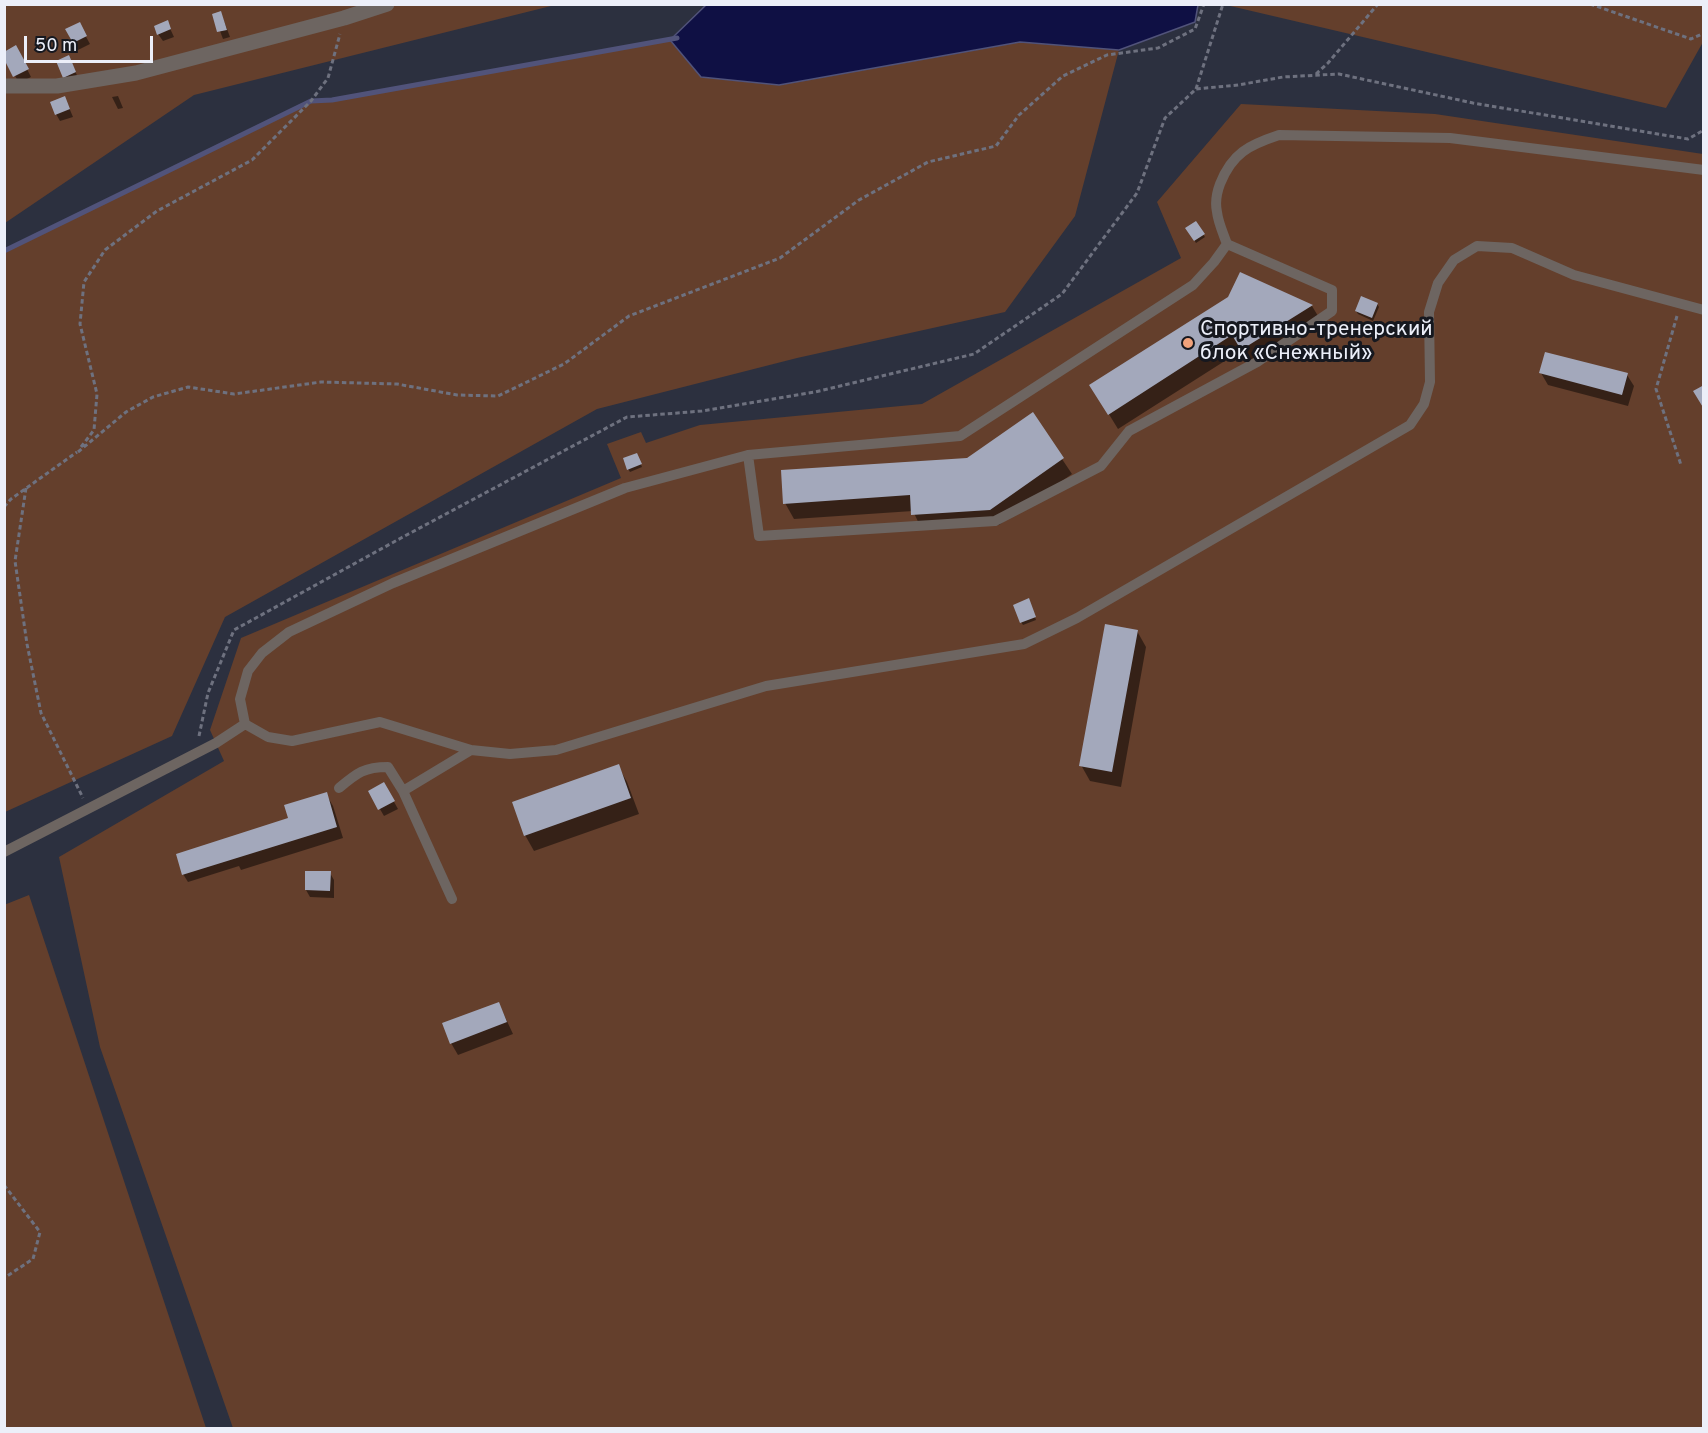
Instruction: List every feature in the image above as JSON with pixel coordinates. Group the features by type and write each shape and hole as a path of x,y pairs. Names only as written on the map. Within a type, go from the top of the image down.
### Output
{"street":[{"path":"4,86 57,86 136,73 344,18 387,4"}],"lane":[{"path":"748,455 759,536 995,521 1101,466 1129,431 1257,362 1332,311 1332,290 1227,244 1216,211 1217,191 1226,167 1240,153 1259,141 1280,135 1450,138 1704,170"},
{"path":"1227,244 1193,285 960,436 748,455 625,488 393,582 289,632 262,653 248,671 240,699 245,724 268,737 292,741 380,722 471,750 510,754 556,750 766,686 1024,644 1067,623 1410,424 1424,404 1430,382 1430,312 1438,283 1454,260 1477,246 1512,248 1574,275 1704,310"},
{"path":"4,852 216,743 245,724"},
{"path":"403,791 471,750"},
{"path":"339,788 357,773 370,767 388,767 403,791 452,899"}],"path":[{"path":"4,507 10,499 78,452 126,412 153,397 188,387 234,394 321,382 397,384 457,394 498,396 564,364 629,316 780,258 859,201 928,162 996,146 1019,114 1064,76 1107,55 1158,48 1195,29 1204,4"},
{"path":"196,752 208,693 234,630 411,532 627,417 702,411 815,392 974,354 1062,294 1137,193 1165,118 1196,89 1223,4"},
{"path":"1314,75 1328,63 1378,4"},
{"path":"1590,4 1691,39 1704,33"},
{"path":"78,452 94,430 97,394 80,324 84,282 105,250 157,211 252,160 302,110 328,78 344,18"},
{"path":"1196,89 1283,77 1340,74 1473,103 1688,139 1704,130"},
{"path":"1681,302 1656,389 1681,465"},
{"path":"26,488 15,561 27,644 41,713 88,808"},
{"path":"4,1185 40,1232 33,1259 4,1278"}],"shaded area":[{"path":"5,5 555,5 194,95 5,223"},
{"path":"706,5 1198,5 1195,22 1119,50 1020,42 779,85 701,77 670,40"},
{"path":"1226,5 1703,5 1703,42 1666,108"},
{"path":"670,40 701,77 779,85 1020,42 1119,50 1075,216 1005,312 797,358 597,409 225,617 172,736 5,812 5,251 311,101 332,100"},
{"path":"1241,104 1435,114 1703,154 1703,1428 233,1428 100,1047 59,857 224,761 210,730 241,638 621,478 607,444 641,432 646,443 700,425 922,404 1181,258 1157,202"},
{"path":"29,895 206,1428 5,1428 4,905"}],"building":[{"path":"221,11 227,30 217,32 212,14"},
{"path":"168,20 171,29 157,35 154,26"},
{"path":"80,22 87,36 73,43 65,29"},
{"path":"16,45 29,69 13,77 4,59 4,52"},
{"path":"69,55 76,72 63,78 56,61"},
{"path":"65,96 70,109 55,115 50,102"},
{"path":"1196,221 1205,234 1194,241 1185,228"},
{"name":"Спортивно-тренерский блок «Снежный»","path":"1240,272 1313,305 1241,350 1232,335 1108,415 1089,385 1228,297"},
{"path":"1361,296 1378,303 1372,318 1355,311"},
{"path":"1545,352 1628,373 1622,395 1539,373"},
{"path":"1704,385 1704,409 1693,391"},
{"path":"1033,412 1064,458 990,510 911,515 910,495 783,504 781,470 967,458"},
{"path":"637,453 642,464 627,470 623,458"},
{"path":"1029,598 1036,617 1020,623 1013,605"},
{"path":"1105,624 1138,630 1112,772 1079,766"},
{"path":"619,764 631,798 524,836 512,802"},
{"path":"384,782 395,801 378,810 368,791"},
{"path":"327,792 337,827 182,875 176,854 288,818 284,805"},
{"path":"305,871 331,871 330,891 305,890"},
{"path":"499,1002 507,1022 450,1044 442,1023"}],"waterway":[{"path":"4,251 311,101 332,100 677,38"}],"place":[{"name":"Спортивно-тренерский блок «Снежный»","path":"1188,343"}]}
